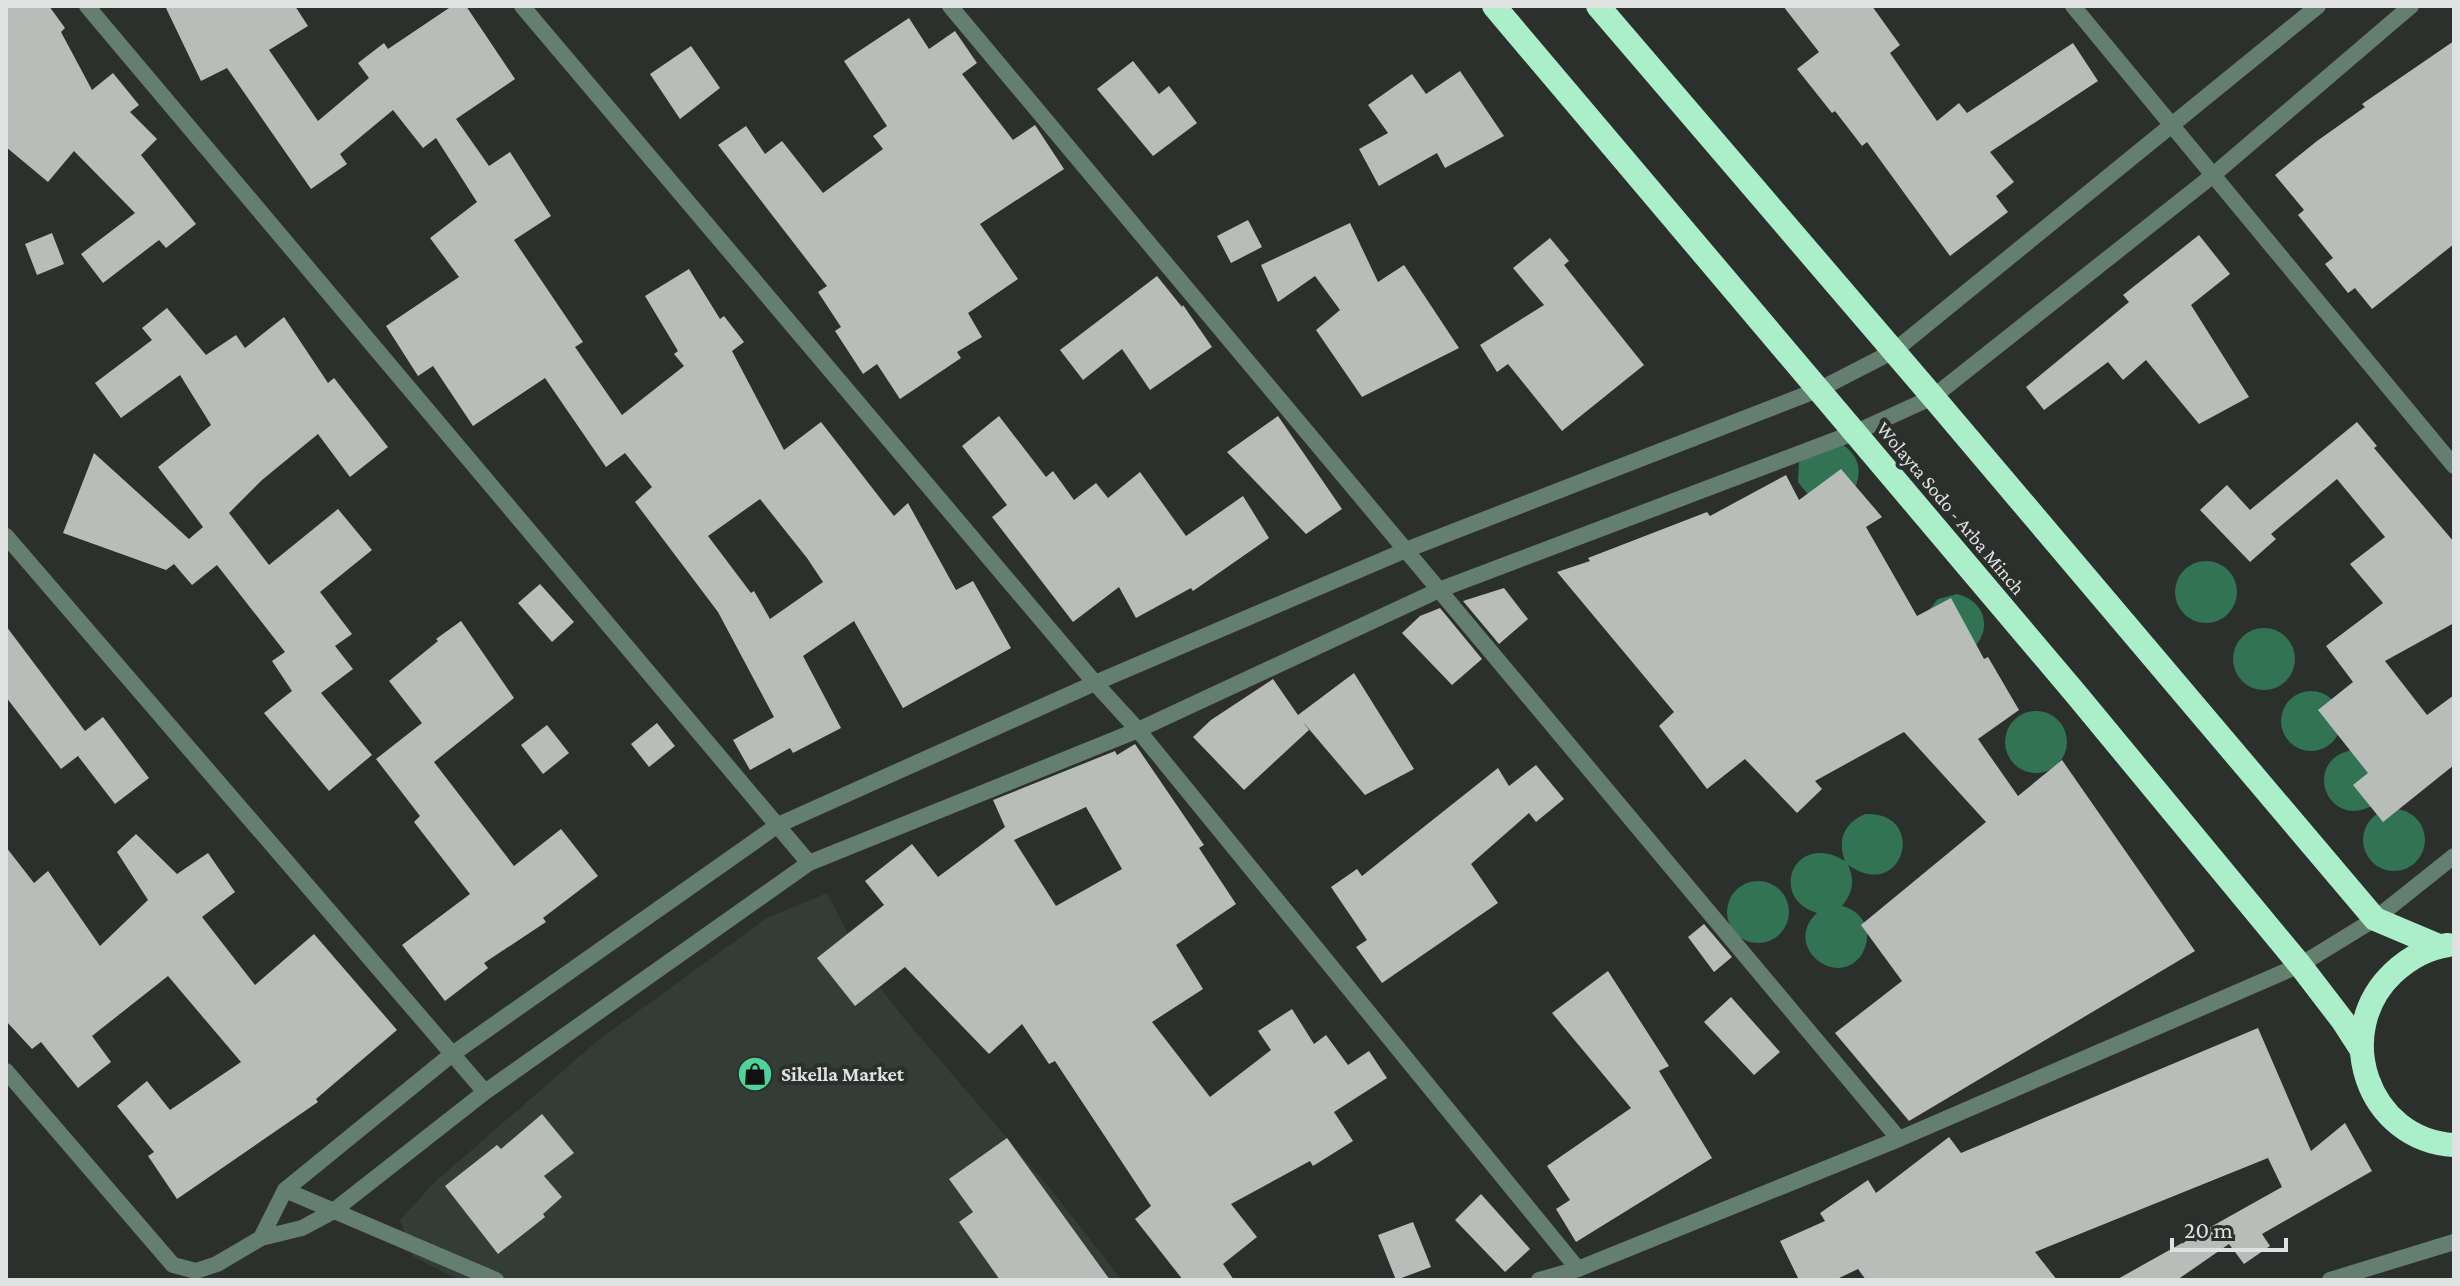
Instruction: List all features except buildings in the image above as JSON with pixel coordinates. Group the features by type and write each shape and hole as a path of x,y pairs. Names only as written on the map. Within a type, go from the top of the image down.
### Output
{"highway":[{"name":"Wolayta Sodo - Arba Minch","path":"1494,6 1820,389 2300,965 2361,1049"},
{"path":"1598,6 2375,919 2446,946"},
{"name":"Wolayta Sodo - Arba Minch","path":"2446,946 2407,960 2382,984 2365,1015 2361,1049 2371,1088 2395,1120 2429,1140 2454,1145"}],"street":[{"path":"87,6 809,863"},
{"path":"522,6 1138,730 1578,1269"},
{"path":"950,6 1899,1139"},
{"path":"2073,6 2454,466"},
{"path":"261,1238 285,1190 451,1055 778,825 1095,683 1406,550 1820,389 1894,351 2318,6"},
{"path":"6,1071 173,1265 196,1271 217,1264 261,1238 302,1228 332,1212 485,1092 809,863 1138,730 1439,590 1856,432 1933,397 2212,176 2411,6"},
{"path":"6,536 485,1092"},
{"path":"1539,1280 1578,1269 1899,1139 2300,965 2375,919 2454,856"},
{"path":"285,1190 496,1280"},
{"path":"2330,1280 2454,1242"}],"shaded area":[{"name":"Sikella Market","path":"827,893 866,969 902,1016 1048,1186 1122,1280 460,1280 414,1257 400,1220 436,1181 597,1041 767,918"}],"green space":[{"path":"1842,444 1858,464 1854,490 1810,497 1798,482 1799,461"},
{"path":"2206,561 2218,563 2228,570 2235,580 2235,604 2228,614 2218,621 2206,623 2194,621 2184,614 2177,604 2175,592 2177,580 2184,570 2194,563"},
{"path":"1957,594 1974,603 1983,616 1983,633 1973,649 1925,615 1938,599"},
{"path":"2264,628 2276,630 2286,637 2293,647 2293,671 2286,681 2276,688 2264,690 2252,688 2242,681 2235,671 2233,659 2235,647 2242,637 2252,630"},
{"path":"2311,691 2333,699 2341,721 2333,743 2311,751 2289,743 2281,721 2289,699"},
{"path":"2036,711 2048,713 2058,720 2065,730 2065,754 2058,764 2048,771 2036,773 2024,771 2014,764 2007,754 2005,742 2007,730 2014,720 2024,713"},
{"path":"2358,749 2368,752 2374,805 2357,811 2343,808 2332,801 2324,776 2329,764 2340,754"},
{"path":"2394,809 2416,818 2425,840 2416,862 2394,871 2372,862 2363,840 2372,818"},
{"path":"1865,814 1885,817 1897,826 1903,839 1902,853 1895,865 1883,873 1867,874 1848,865 1852,886 1842,906 1864,922 1866,943 1862,954 1852,964 1840,968 1828,966 1817,960 1809,950 1805,939 1808,926 1817,913 1802,905 1793,895 1793,870 1800,860 1812,854 1827,854 1845,861 1842,846 1844,833 1852,822"},
{"path":"1758,881 1770,883 1780,890 1787,900 1787,924 1780,934 1770,941 1758,943 1746,941 1736,934 1729,924 1727,912 1729,900 1736,890 1746,883"}],"place":[{"name":"Sikella Market","path":"755,1074"}]}
